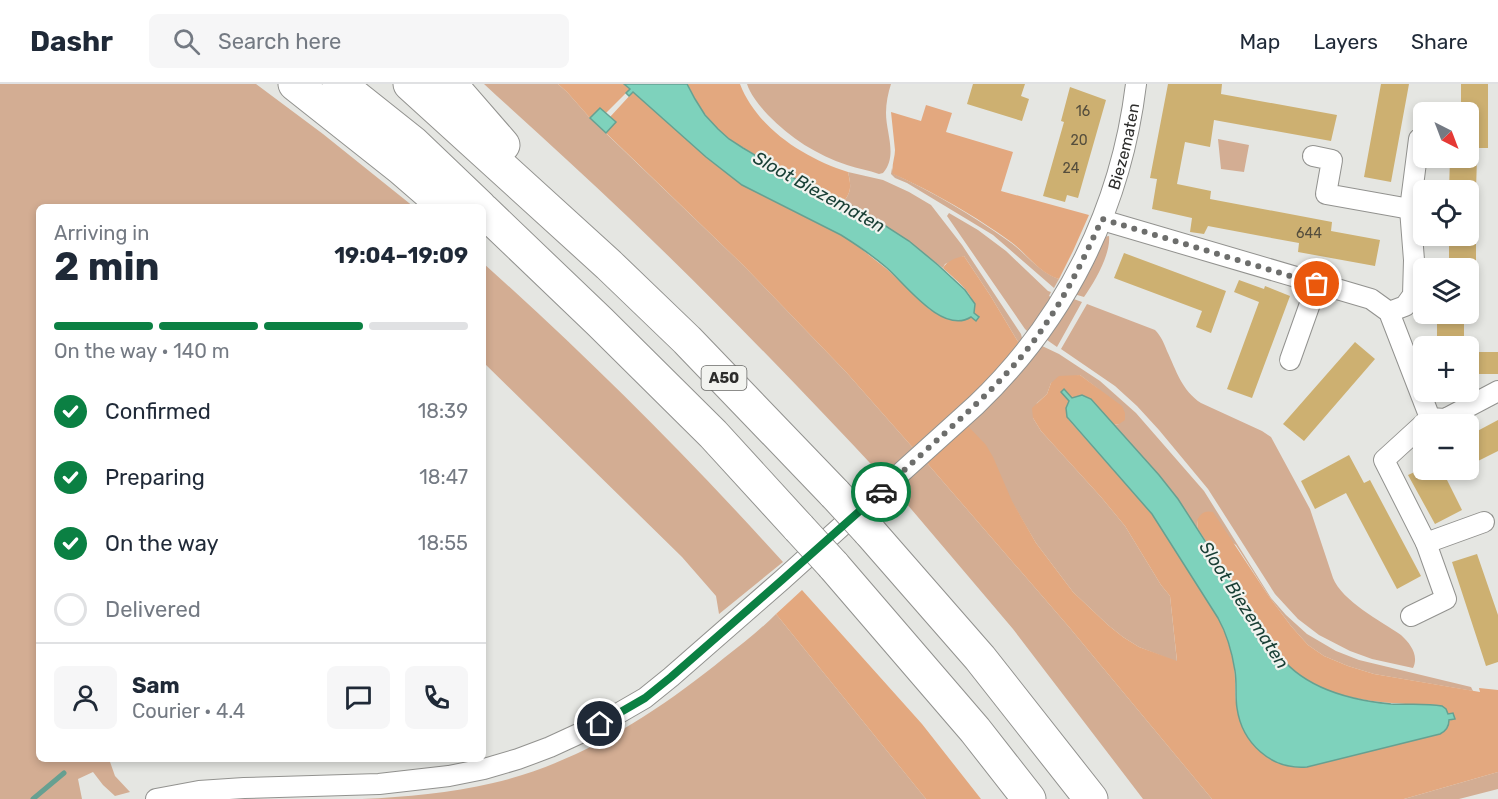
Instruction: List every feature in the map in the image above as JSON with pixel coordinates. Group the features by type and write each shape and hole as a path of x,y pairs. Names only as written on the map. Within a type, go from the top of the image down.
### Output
{"highway":[{"path":"295,84 443,204"},
{"path":"339,84 413,143 477,204"},
{"name":"A50","path":"410,84 687,340 835,494 980,658 1091,799"},
{"name":"A50","path":"450,84 609,266"},
{"name":"A50","path":"486,213 713,434 833,565 975,729 1029,799"},
{"name":"A50","path":"486,242 546,294 600,322"}],"street":[{"name":"Biezematen","path":"156,799 199,791 414,781 484,769 550,747 600,724 645,698 782,580 976,405 1033,342 1061,300 1102,219 1122,160 1136,84"},
{"path":"1313,156 1332,160 1326,194 1410,209"},
{"path":"1389,312 1405,306 1413,295 1414,260 1410,209 1415,168"},
{"path":"1102,219 1371,299 1389,312 1429,414"},
{"path":"1290,360 1317,284"},
{"path":"1454,414 1498,391"},
{"path":"1411,616 1446,599 1426,543 1384,460 1413,434"},
{"path":"1426,543 1484,522"}],"shaded area":[{"path":"0,84 256,84 410,204 36,204 36,762 110,762 115,776 130,792 115,796 93,772 78,779 82,799 0,799"},
{"path":"484,84 558,84 590,118 743,265 846,372 914,449 883,477 693,281 610,200"},
{"path":"558,84 624,84 630,89 606,113 600,108 590,118"},
{"path":"687,84 740,84 758,114 784,139 815,159 848,172 850,188 846,198 843,202 832,198 729,138 705,114"},
{"path":"747,84 891,84 887,98 886,121 891,152 883,173 879,174 836,161 795,138 768,115 753,97"},
{"path":"633,92 706,157 742,185 841,235 888,270 929,309 942,316 959,320 966,320 974,313 974,306 969,294 943,268 952,260 964,256 1020,345 989,382 914,449 846,372 743,265 606,133 616,122 610,117"},
{"path":"926,105 952,113 946,132 1013,152 1001,191 1089,215 1059,279 1045,272 1011,242 984,223 939,196 893,174 895,150 891,112 921,121"},
{"path":"1218,139 1249,145 1244,172 1221,169"},
{"path":"892,168 894,174 952,204 1014,245 1038,267 1059,279 1054,288 993,235 895,178 891,174"},
{"path":"848,172 883,180 931,205 962,245 1021,334 1023,342 1020,345 964,256 945,264 943,268 843,202 850,188"},
{"path":"949,213 978,230 1006,251 1051,292 1049,296 1053,298 1029,333 947,216"},
{"path":"1109,236 1105,260 1092,284 1084,297 1074,294 1103,237"},
{"path":"486,266 637,408 783,562 719,614 716,596 682,557 486,365"},
{"path":"1071,298 1082,302 1057,347 1045,338"},
{"path":"1087,304 1155,330 1180,380 1194,398 1271,437 1310,509 1333,578 1353,602 1405,639 1414,655 1413,668 1372,659 1319,635 1298,619 1275,594 1208,489 1159,430 1115,386 1061,349"},
{"path":"1040,345 1059,354 1100,381 1136,413 1204,491 1271,598 1307,634 1336,651 1359,660 1471,687 1473,691 1374,674 1324,656 1308,645 1268,595 1236,545 1197,520 1198,529 1168,486 1114,425 1119,424 1097,388 1080,375 1051,383 1047,394 1037,403 1033,418 1041,431 1125,526 1170,596 1177,662 1139,647 1123,637 1073,592 1036,543 966,424"},
{"path":"1080,375 1122,406 1125,420 1114,425 1091,399 1072,398 1064,389 1069,401 1068,419 1152,514 1218,618 1226,635 1233,660 1236,703 1240,721 1252,743 1260,752 1281,764 1307,767 1454,719 1440,705 1388,703 1353,698 1320,687 1296,672 1274,648 1198,529 1197,520 1205,512 1213,512 1291,626 1308,645 1324,656 1374,674 1480,692 1479,688 1498,690 1498,772 1404,799 1212,799 1069,627 926,462 966,424 986,445 1012,501 1036,543 1073,592 1123,637 1139,647 1177,661 1170,596 1125,526 1041,431 1033,418 1032,408 1047,394 1051,383 1059,376"},
{"path":"926,462 1069,627 1212,799 1143,799 1013,629 895,490"},
{"path":"802,590 922,724 981,799 926,799 776,614"},
{"path":"776,614 926,799 362,799 461,789 493,783 555,763 615,734 672,698"},
{"path":"1498,772 1498,789 1459,799 1404,799"}],"water":[{"path":"624,84 687,84 705,115 729,139 804,184 864,212 909,241 965,290 975,304 974,313 979,317 976,321 971,317 960,321 937,314 887,268 841,235 742,185 706,157 633,92 629,96 626,93 630,89"},
{"path":"600,108 616,122 606,133 590,118"},
{"path":"1064,389 1072,398 1082,395 1091,399 1159,475 1178,499 1276,651 1298,674 1327,690 1358,699 1391,704 1442,706 1448,714 1453,713 1455,719 1449,720 1445,730 1440,734 1307,767 1282,764 1260,752 1252,743 1240,721 1232,657 1227,637 1218,618 1152,514 1067,417 1066,408 1069,401 1061,392"}],"building":[{"path":"973,84 1025,84 1021,96 1029,99 1022,121 967,104"},
{"path":"1168,84 1222,84 1221,94 1337,115 1331,141 1214,120 1210,147 1185,142 1177,184 1211,191 1210,199 1332,222 1331,231 1380,240 1375,266 1298,252 1299,243 1208,226 1204,234 1190,232 1192,218 1152,209 1157,179 1150,178"},
{"path":"1381,84 1409,84 1391,182 1364,177"},
{"path":"1461,84 1488,84 1488,148 1479,148 1479,102 1461,102"},
{"path":"1070,87 1106,100 1078,198 1067,195 1065,202 1043,196 1064,122 1061,121"},
{"path":"1450,168 1477,168 1476,180 1449,180"},
{"path":"1449,246 1476,246 1476,258 1449,258"},
{"path":"1124,253 1226,291 1211,333 1196,327 1202,311 1114,278"},
{"path":"1239,280 1264,289 1265,286 1290,296 1252,398 1227,389 1259,302 1234,292"},
{"path":"1437,324 1464,324 1464,336 1437,336"},
{"path":"1355,342 1375,359 1304,441 1283,424"},
{"path":"1479,352 1498,352 1498,374 1479,374"},
{"path":"1498,420 1498,451 1479,460 1479,430"},
{"path":"1349,455 1364,483 1370,480 1421,576 1397,589 1346,493 1315,509 1301,481"},
{"path":"1413,473 1413,480 1447,480 1462,510 1435,524 1408,475"},
{"path":"1477,554 1498,615 1498,662 1486,666 1452,562"}],"waterway":[{"name":"Sloot Biezematen","path":"33,799 64,773"}],"way so far":[{"path":"881,492 989,392 1025,351 1045,326 1065,294 1102,219 1317,284"}],"route":[{"path":"600,724 645,698 671,677 881,492"}]}
